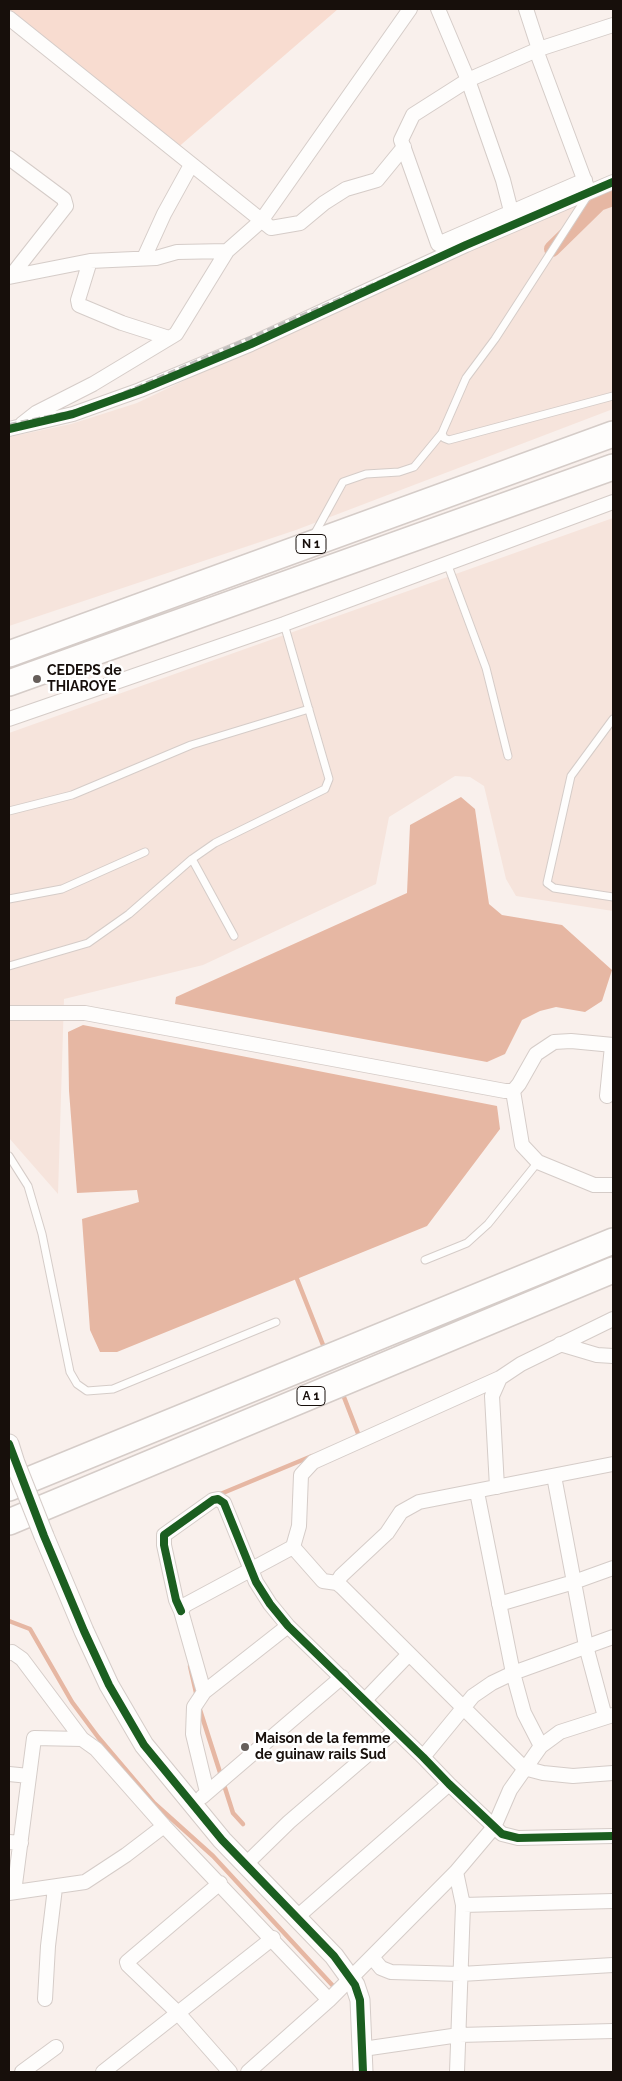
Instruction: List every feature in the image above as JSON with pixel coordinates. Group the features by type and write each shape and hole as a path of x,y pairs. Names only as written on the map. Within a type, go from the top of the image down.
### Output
{"highway":[{"name":"N 1","path":"9,654 613,434"},
{"name":"N 1","path":"9,683 613,468"},
{"name":"A 1","path":"9,1488 613,1241"},
{"name":"A 1","path":"9,1522 613,1270"}],"street":[{"path":"13,429 36,413 93,384 176,334 227,251 261,220 410,9"},
{"path":"438,9 468,80 503,180 515,224"},
{"path":"526,9 537,50 587,186"},
{"path":"9,18 271,228 300,223 324,203 346,189 377,180 404,147"},
{"path":"613,25 537,50 468,80 413,115 401,140 438,244 587,186 613,182"},
{"path":"9,158 64,199 66,206 10,276"},
{"path":"144,258 164,214 191,165"},
{"path":"13,429 91,409 251,344 515,224 587,186"},
{"path":"10,276 90,261 156,258 177,252 227,251"},
{"path":"90,261 78,300 79,305 122,323 170,338"},
{"path":"9,719 284,624 613,502"},
{"path":"9,1013 85,1013 505,1091 513,1091 536,1054 554,1042 571,1041 612,1046 607,1096"},
{"path":"513,1091 522,1145 538,1162 594,1185 613,1185"},
{"path":"181,1611 184,1605 293,1547 300,1526 301,1475 313,1462 500,1378 521,1364 613,1319"},
{"path":"560,1344 596,1355 613,1356"},
{"path":"497,1487 492,1396 500,1378"},
{"path":"9,1444 15,1464 84,1631 109,1685 144,1745 192,1805 334,1956 356,1985 360,2000 363,2072"},
{"path":"337,1584 341,1576 387,1533 401,1512 419,1502 613,1464"},
{"path":"248,2072 329,2000 456,1872 494,1827 510,1790 541,1746 560,1732 609,1716 586,1646 554,1476"},
{"path":"477,1492 499,1604 524,1713 541,1746"},
{"path":"204,1692 181,1611 176,1600 164,1545 164,1534 213,1500 218,1500 224,1503 252,1568 256,1582 270,1604 288,1626 502,1834 518,1838 613,1836"},
{"path":"293,1547 324,1581 337,1584 524,1768 543,1773 572,1776 613,1773"},
{"path":"499,1604 574,1582 613,1568"},
{"path":"208,1792 193,1734 194,1707 204,1692 288,1626"},
{"path":"423,1757 473,1696 492,1684 514,1673 613,1637"},
{"path":"9,1653 12,1652 22,1659 82,1738 96,1749 164,1826 273,1938 329,2000"},
{"path":"364,1700 409,1654"},
{"path":"192,1805 342,1677"},
{"path":"246,1864 289,1822 395,1731"},
{"path":"82,1738 34,1738 30,1776 15,1842 12,1892 55,1888 85,1882 120,1860 164,1826"},
{"path":"9,1774 30,1776"},
{"path":"298,1917 449,1784"},
{"path":"456,1872 463,1906 457,2072"},
{"path":"220,1883 127,1962 178,2013 230,2072"},
{"path":"45,1998 48,1946 55,1888"},
{"path":"463,1906 613,1901"},
{"path":"102,2072 273,1938"},
{"path":"372,1957 381,1968 391,1972 461,1974 613,1965"},
{"path":"363,2049 459,2036 613,2031"},
{"path":"22,2072 56,2048"}],"lane":[{"path":"308,545 343,482 366,474 399,472 414,467 442,433 466,378 495,339 587,186"},
{"path":"442,433 444,438 449,440 613,396"},
{"path":"447,563 486,668 508,756"},
{"path":"9,966 88,944 129,914 192,859 215,843 325,790 329,779 284,624"},
{"path":"9,812 72,795 191,744 309,709"},
{"path":"613,719 571,776 547,884 554,888 613,897"},
{"path":"9,899 62,889 145,852"},
{"path":"192,859 234,936"},
{"path":"9,1156 28,1186 42,1234 70,1372 77,1384 87,1391 113,1389 276,1322"},
{"path":"426,1260 467,1244 488,1224 538,1162"}],"shaded area":[{"path":"9,9 338,9 175,150"},
{"path":"613,176 613,409 296,530 9,626 9,437 71,424 137,403"},
{"path":"613,518 613,911 516,896 506,879 484,786 470,777 455,776 389,817 376,884 203,965 64,999 58,1194 9,1138 9,733"},
{"path":"461,797 475,809 489,904 502,915 562,925 612,970 602,1001 585,1012 556,1007 540,1011 522,1020 505,1054 487,1062 175,1004 176,997 407,893 410,825"},
{"path":"83,1025 497,1106 500,1129 427,1226 117,1352 100,1352 90,1330 82,1219 139,1202 137,1190 77,1193 69,1091 68,1032"}],"waterway":[{"path":"552,249 599,203 613,198"},
{"path":"297,1279 325,1350"},
{"path":"342,1392 359,1436 356,1437"},
{"path":"218,1495 312,1456"},
{"path":"9,1621 30,1629 72,1702 98,1737 154,1803 213,1856 334,1987 333,1990"},
{"path":"190,1666 197,1697"},
{"path":"200,1710 233,1813 243,1824"}],"railway":[{"path":"9,425 72,412 106,401 613,180"}],"cycle path":[{"path":"9,429 73,414 140,390 251,344 466,245 613,182"},
{"path":"9,1444 44,1536 84,1631 109,1685 144,1745 222,1840 334,1956 355,1985 360,2000 363,2072"},
{"path":"181,1611 176,1600 164,1545 164,1535 213,1500 218,1499 224,1503 256,1582 270,1604 288,1626 502,1834 518,1838 613,1836"}],"place":[{"name":"CEDEPS de THIAROYE","path":"37,679"},
{"name":"Maison de la femme de guinaw rails Sud","path":"245,1747"}]}
